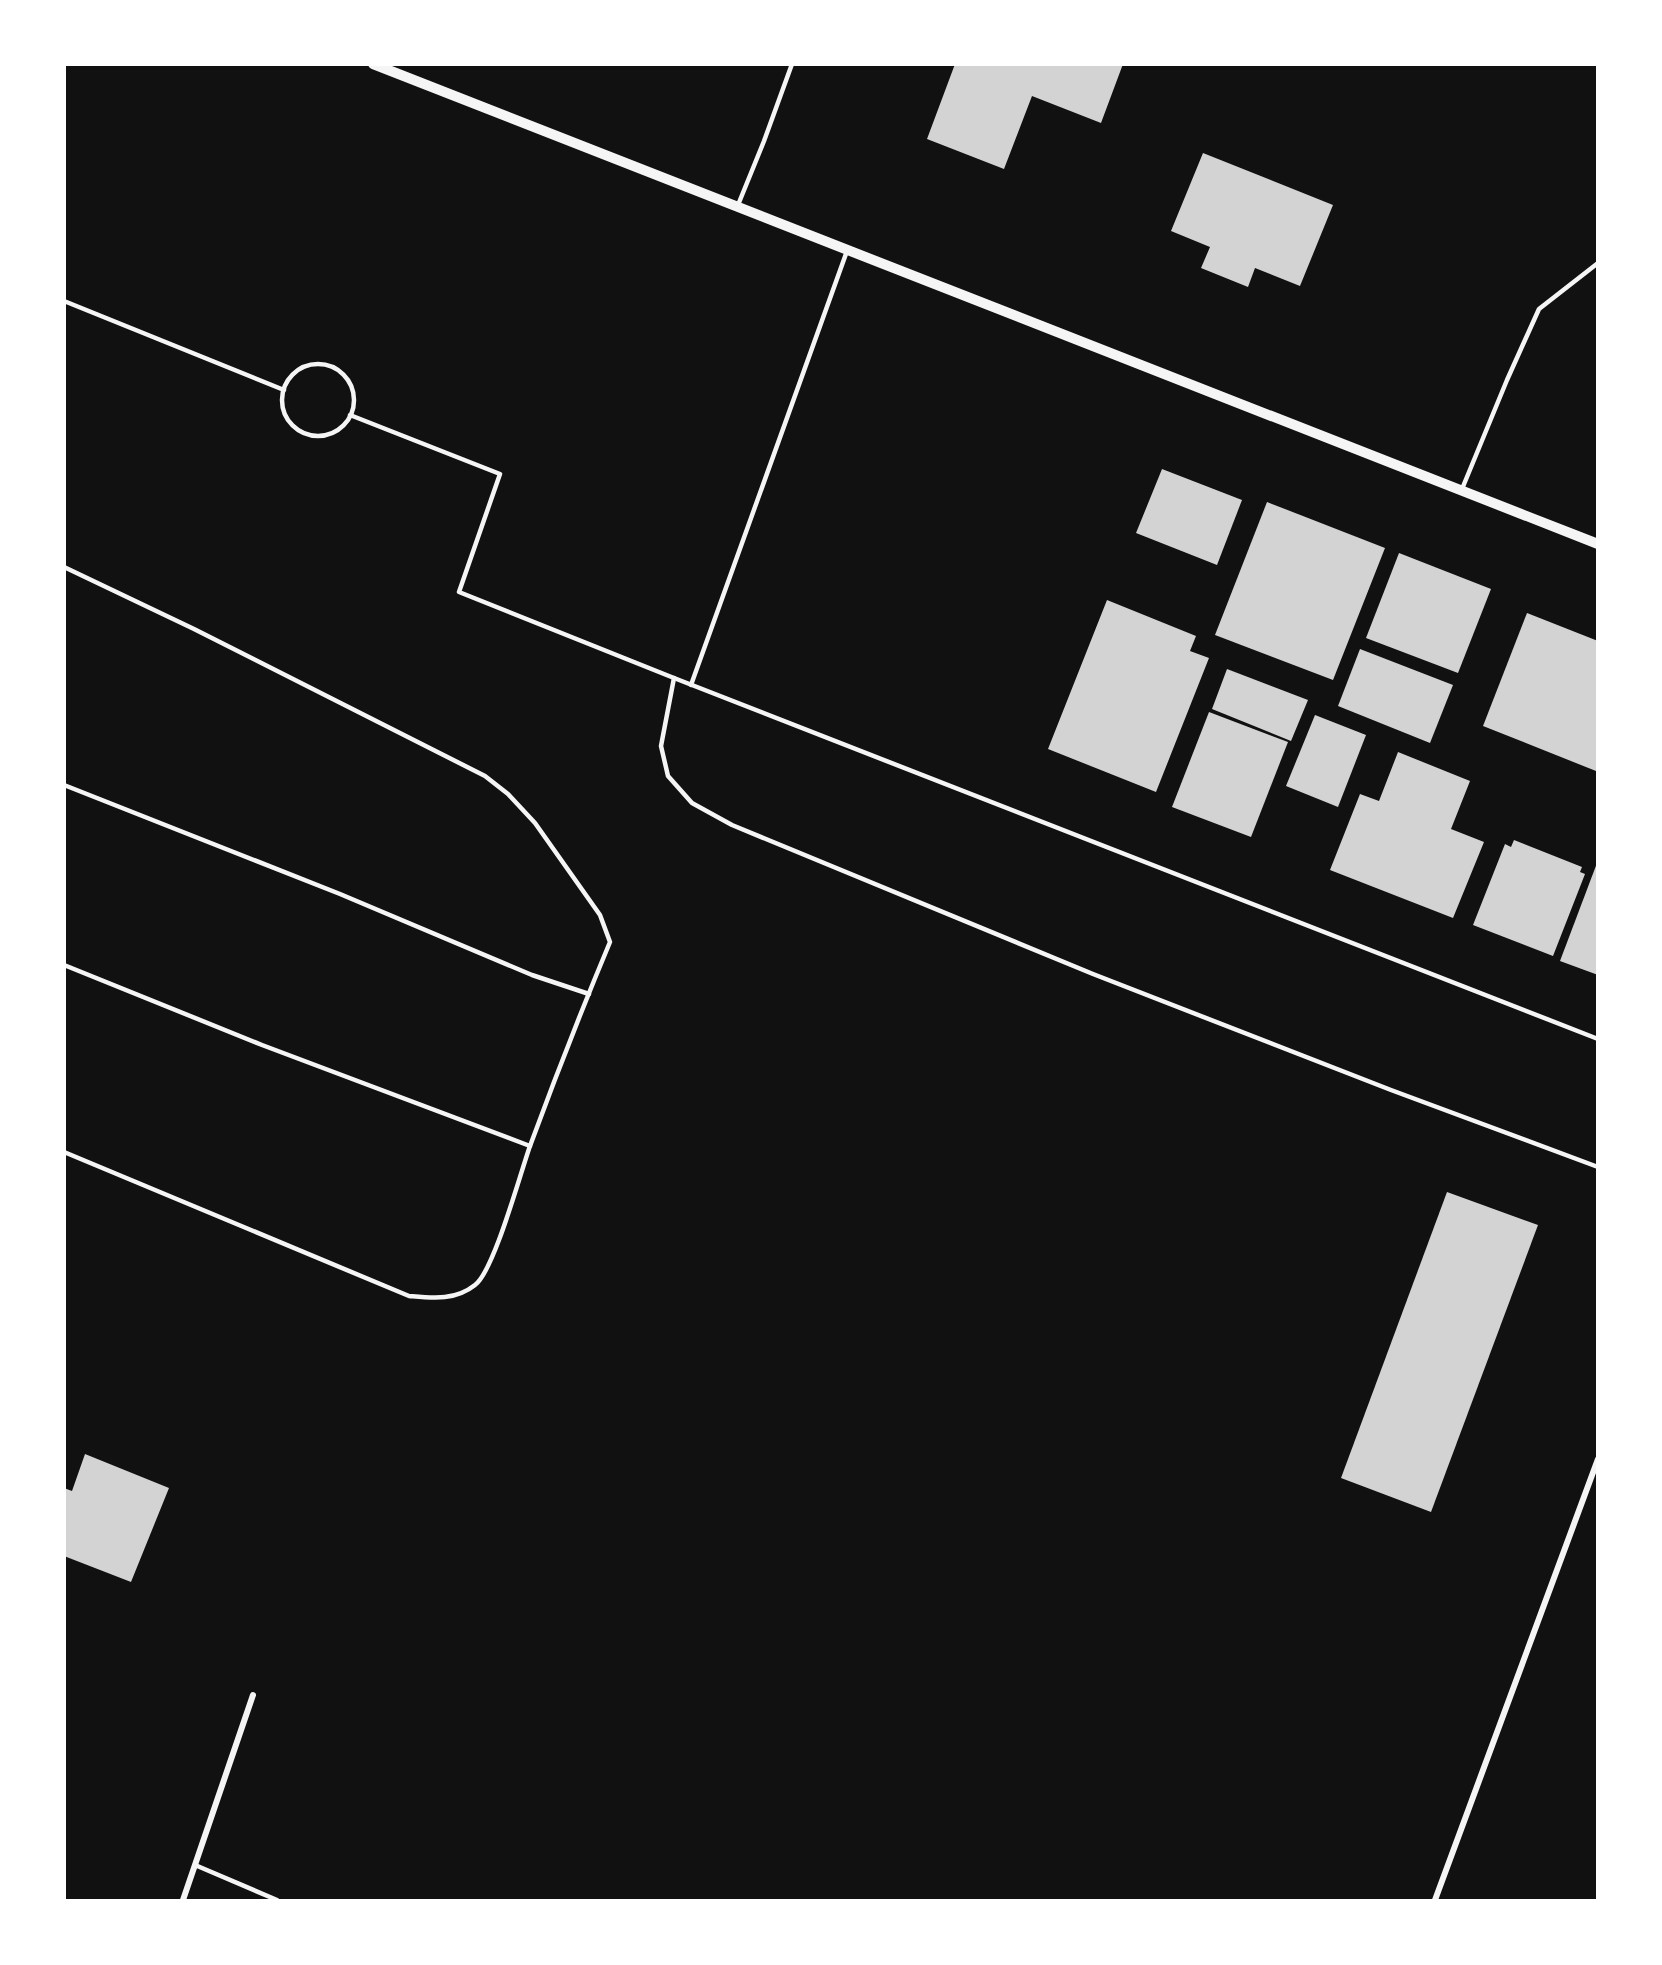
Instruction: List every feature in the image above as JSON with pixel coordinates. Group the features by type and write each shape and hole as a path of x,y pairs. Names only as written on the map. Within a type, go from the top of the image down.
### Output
{"street":[{"path":"374,64 1598,544"},
{"path":"1436,1900 1598,1459"},
{"path":"183,1900 254,1695"}],"lane":[{"path":"737,208 792,64"},
{"path":"691,685 847,251"},
{"path":"1462,491 1507,380 1539,309 1598,263"},
{"path":"64,301 284,390"},
{"path":"314,364 326,365 337,370 352,387 354,399 351,415 339,430 317,437 306,434 287,420 282,408 284,390 285,384 293,374 303,367 314,364"},
{"path":"351,415 500,474 459,591 691,685 1598,1039"},
{"path":"64,567 194,629 485,776 508,794 535,823 600,915 610,942 530,1146 489,1267 476,1285 453,1297 409,1296 64,1152"},
{"path":"674,678 661,747 668,776 692,803 732,825 1115,982 1380,1086 1598,1167"},
{"path":"64,785 340,894 532,975 589,994"},
{"path":"64,965 262,1045 530,1146"},
{"path":"195,1865 277,1900"}],"building":[{"path":"955,64 1123,64 1101,123 1032,96 1004,169 927,139"},
{"path":"1203,153 1333,205 1300,286 1255,268 1248,287 1201,268 1210,247 1171,231"},
{"path":"1162,469 1242,500 1217,565 1136,533"},
{"path":"1267,502 1385,548 1333,680 1215,635"},
{"path":"1399,553 1491,589 1458,673 1366,638"},
{"path":"1107,600 1196,636 1190,651 1209,658 1156,792 1048,749"},
{"path":"1527,613 1598,641 1596,771 1483,726"},
{"path":"1360,649 1453,685 1430,743 1338,706"},
{"path":"1227,669 1308,700 1291,741 1212,709"},
{"path":"1209,712 1288,742 1251,837 1172,807"},
{"path":"1315,715 1366,735 1338,807 1286,786"},
{"path":"1398,752 1470,781 1451,829 1484,842 1453,918 1330,870 1360,794 1379,801"},
{"path":"1514,840 1582,867 1580,872 1585,874 1553,956 1473,925 1505,844 1511,847"},
{"path":"1598,863 1598,975 1560,961"},
{"path":"1447,1192 1538,1225 1431,1512 1341,1478"},
{"path":"85,1454 169,1488 131,1582 64,1556 64,1488 72,1491"}]}
